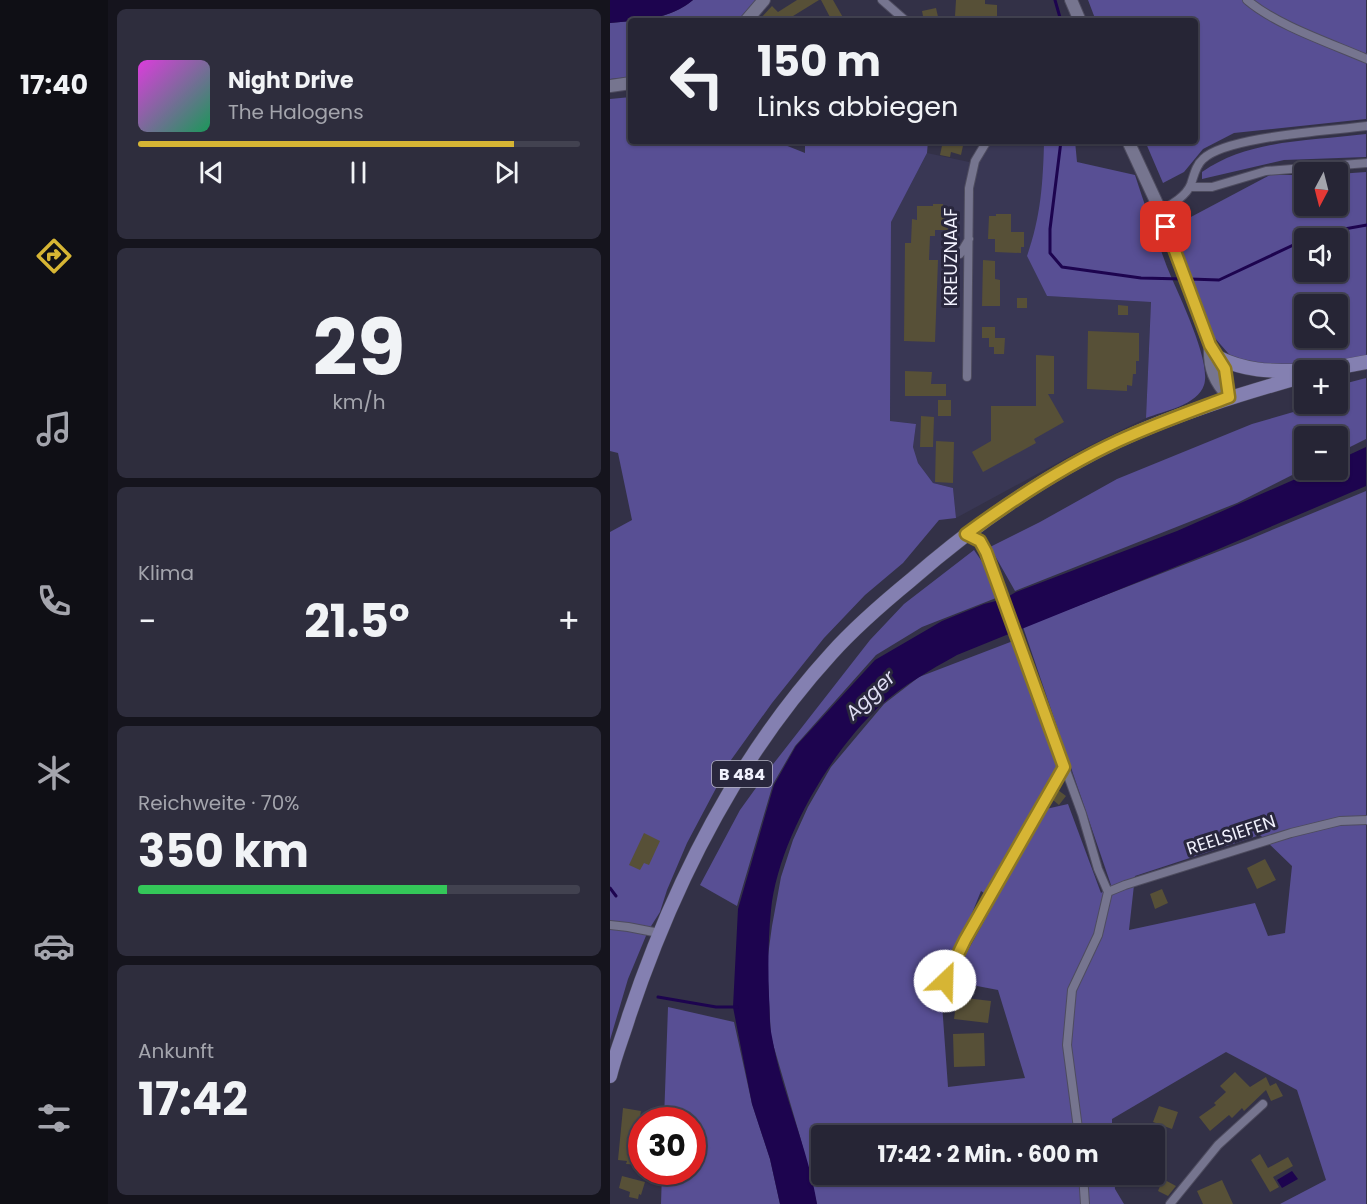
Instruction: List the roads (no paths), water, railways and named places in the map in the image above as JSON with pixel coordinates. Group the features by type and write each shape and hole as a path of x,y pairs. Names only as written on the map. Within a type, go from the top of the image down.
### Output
{"main road":[{"path":"1214,351 1240,368 1294,371"},
{"path":"1348,365 1366,362"},
{"name":"B 484","path":"610,1076 659,933 688,869 726,798 791,703 830,655 873,612 966,534 1046,479 1107,447 1162,422 1229,397 1294,379"}],"street":[{"path":"749,18 764,0"},
{"path":"882,0 903,18"},
{"path":"1071,0 1079,18"},
{"path":"1247,0 1275,18 1366,59"},
{"path":"610,86 628,83"},
{"path":"1160,210 1170,206 1190,187 1196,168 1203,158 1222,149 1255,139 1366,126"},
{"name":"KREUZNAAF","path":"967,377 969,188 975,161 985,144"},
{"path":"1129,144 1160,210 1214,351 1225,369 1229,397"},
{"path":"1190,187 1212,187 1266,171 1366,163"},
{"path":"960,254 969,239"},
{"path":"966,534 980,541 990,563 1082,814 1098,869 1108,892 1098,934 1072,990 1068,1045 1078,1125"},
{"path":"945,981 965,940 1064,767"},
{"name":"REELSIEFEN","path":"1108,892 1291,833 1340,821 1366,820"},
{"path":"610,925 659,933"},
{"path":"1170,1204 1218,1144 1262,1104"},
{"path":"1084,1185 1085,1204"}],"water":[{"path":"610,0 693,0 684,7 664,15 651,18 628,18 628,21 610,23"},
{"name":"Agger","path":"1366,447 1366,486 1207,554 957,655 918,678 881,705 843,747 795,827 784,855 771,910 768,964 771,1032 776,1058 808,1162 811,1185 813,1185 817,1204 780,1204 770,1159 752,1104 733,1007 738,909 774,785 796,746 875,660 942,621 1177,531 1294,480 1348,480 1348,455"},
{"path":"1292,1171 1298,1179 1282,1188 1277,1180"}],"waterway":[{"path":"1055,0 1060,18"},
{"path":"1061,144 1050,229 1050,253 1062,267 1141,278 1183,279"},
{"path":"1348,228 1367,225"},
{"path":"1190,279 1219,280 1294,245"},
{"path":"610,888 616,896"},
{"path":"658,997 716,1007 737,1007"}]}
